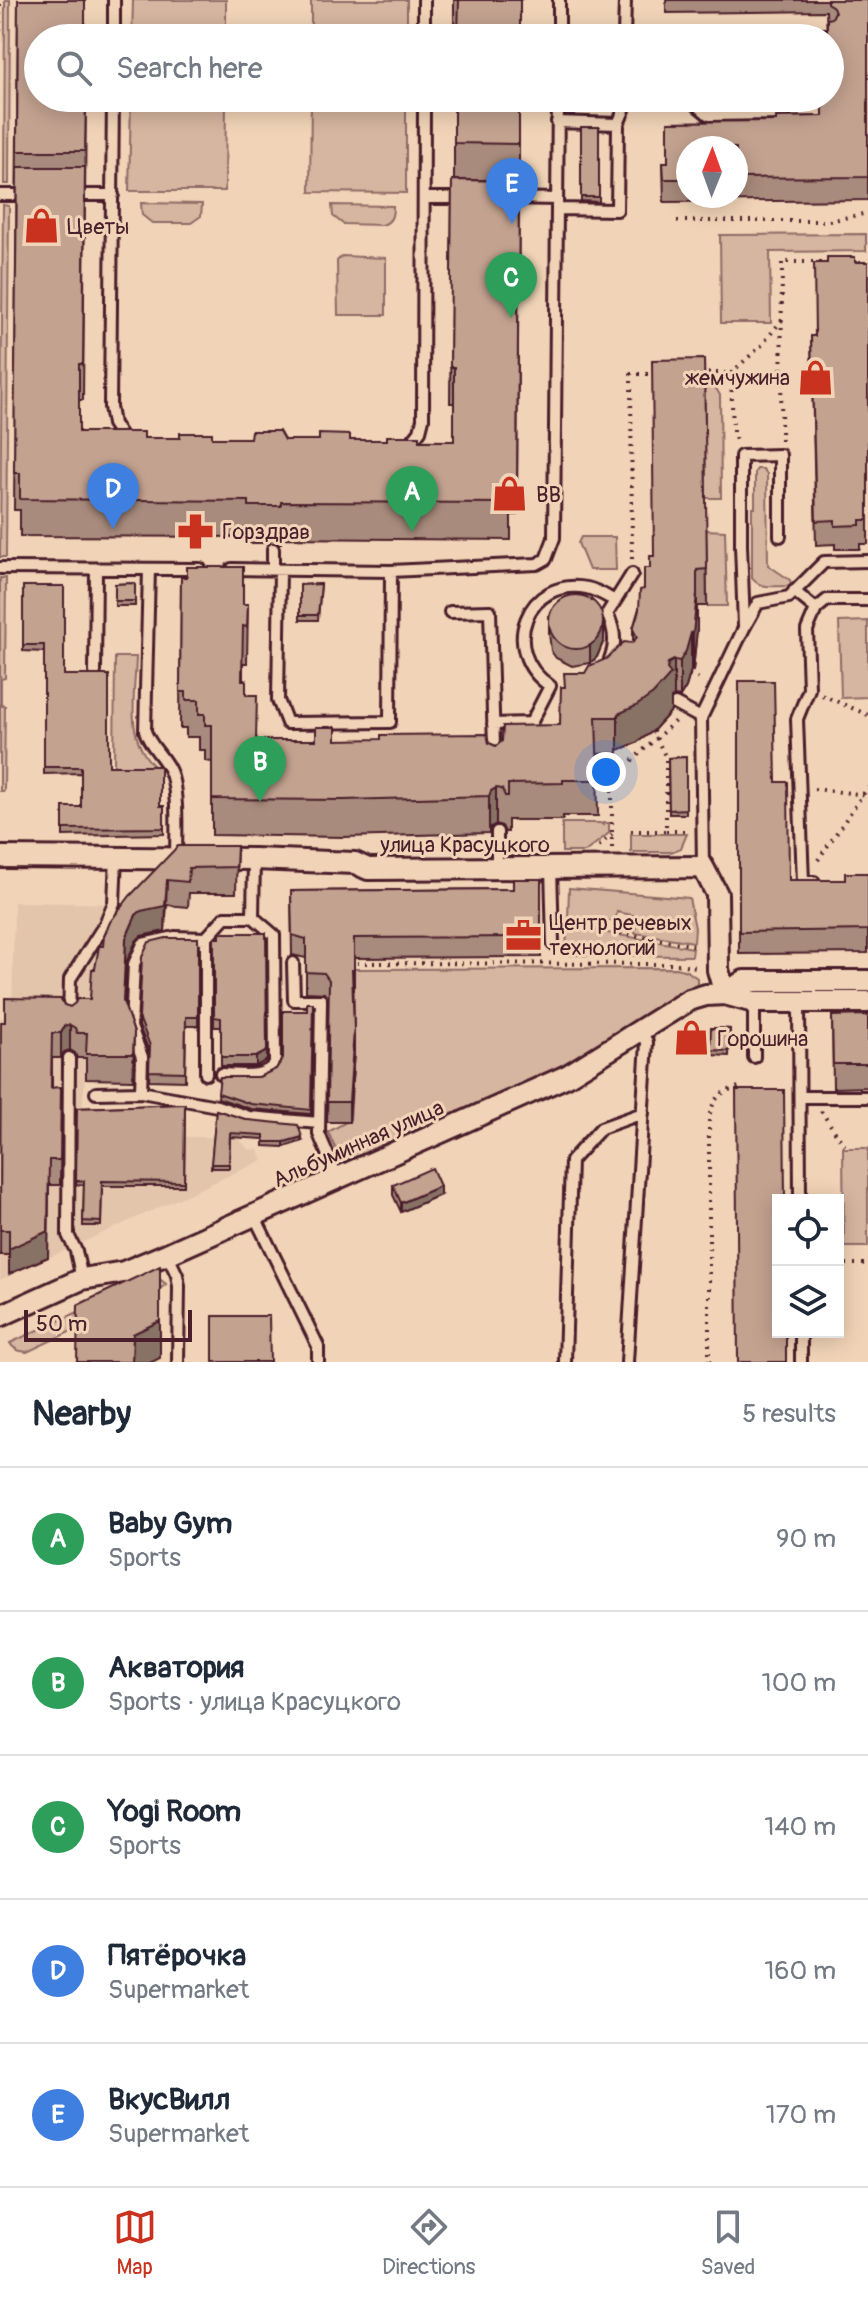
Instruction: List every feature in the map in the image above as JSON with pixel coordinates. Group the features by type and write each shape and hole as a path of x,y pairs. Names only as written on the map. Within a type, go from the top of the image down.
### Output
{"street":[{"name":"улица Красуцкого","path":"0,857 254,859 355,863 368,869 703,867"},
{"path":"703,867 717,894 718,970 725,994"},
{"path":"725,994 744,981 868,981"},
{"path":"725,994 754,1002 868,1002"},
{"name":"Альбуминная улица","path":"0,1316 82,1279 124,1272 338,1179 567,1076 689,1000 725,994"}],"lane":[{"path":"114,0 114,24"},
{"path":"424,0 424,24"},
{"path":"559,0 559,24"},
{"path":"624,24 625,0"},
{"path":"113,112 110,407 113,424 120,437 132,446"},
{"path":"404,450 420,431 423,419 424,112"},
{"path":"0,568 391,571 537,564 546,559 554,538 557,112"},
{"path":"501,198 617,210 618,124 623,112"},
{"path":"705,112 709,115 784,112"},
{"path":"557,122 618,124"},
{"path":"0,195 35,195"},
{"path":"66,195 113,195"},
{"path":"424,198 470,198"},
{"path":"744,628 741,456 780,455 780,536"},
{"path":"273,549 278,700 287,723 390,722 391,571"},
{"path":"703,867 701,718 744,628 758,603 789,597 824,562 868,561"},
{"path":"95,672 96,569"},
{"path":"149,569 145,731 150,745 170,770 174,783 176,858"},
{"path":"624,668 610,659 614,638 607,614 632,574"},
{"path":"493,724 531,723 550,686 531,670 522,646 526,620 540,600 563,588 575,586 588,588 615,601"},
{"path":"794,591 816,609"},
{"path":"829,881 803,882 797,719 809,689 807,630 816,609 827,600 868,600"},
{"path":"450,612 490,611 494,751 478,747"},
{"path":"675,704 701,718"},
{"path":"497,832 497,868"},
{"path":"69,1024 70,979 105,924 114,903 116,857"},
{"path":"253,917 254,859"},
{"path":"551,867 553,944"},
{"path":"206,1074 206,938 225,917 253,917 274,935 275,1063 265,1073 221,1074"},
{"path":"141,1092 142,1057 131,1027 134,964 143,944 175,937 206,938"},
{"path":"293,963 294,1000 321,1000 319,1134 338,1179"},
{"path":"799,981 800,1194"},
{"path":"754,1002 754,1057"},
{"path":"627,1362 647,1042 640,1030"},
{"path":"69,1058 68,1235 76,1251 82,1279"},
{"path":"96,1093 141,1092 217,1106 249,1117 319,1123"},
{"path":"800,1097 868,1097"},
{"path":"565,1362 571,1161 601,1128 643,1113"},
{"path":"254,1215 318,1346 318,1362"},
{"path":"167,1254 179,1286 178,1362"},
{"path":"801,1338 801,1362"}],"path":[{"path":"0,0 0,31"},
{"path":"677,221 829,221 868,213"},
{"path":"780,455 782,262 868,262"},
{"path":"688,373 731,373 761,346 783,318"},
{"path":"731,373 733,432 741,456"},
{"path":"632,559 631,374 659,374"},
{"path":"689,675 705,681"},
{"path":"809,689 868,715"},
{"path":"653,731 666,758 666,831"},
{"path":"799,787 865,795"},
{"path":"803,882 868,787"},
{"path":"631,831 690,833"},
{"path":"552,916 575,925 697,946"},
{"path":"339,963 677,964 718,970"},
{"path":"709,1362 709,1117 717,1098 726,1090 739,1087"},
{"path":"815,1097 846,1148"},
{"path":"844,1264 868,1264"}],"shaded area":[{"path":"5,0 10,0 9,184 4,184"},
{"path":"133,0 226,0 226,24 132,24"},
{"path":"311,0 407,0 407,24 311,24"},
{"path":"131,112 226,112 225,191 129,191"},
{"path":"311,112 406,112 406,193 310,192"},
{"path":"141,203 202,204 201,216 191,223 152,223 142,215"},
{"path":"3,205 9,206 6,557 0,557"},
{"path":"332,205 393,206 393,212 390,220 382,225 343,224 333,216"},
{"path":"866,234 866,251 770,252 771,323 721,323 720,235"},
{"path":"342,256 386,258 386,315 338,315 337,261"},
{"path":"702,386 715,387 720,395 721,498 705,498"},
{"path":"757,469 763,469 767,474 768,565 790,580 791,584 787,586 763,585 752,578 752,508 755,508"},
{"path":"706,530 725,531 727,606 707,606"},
{"path":"581,537 615,537 616,570 589,570 578,543"},
{"path":"0,578 6,578 5,678 1,679 1,705 5,706 4,791 0,791"},
{"path":"868,621 868,697 841,698 839,622"},
{"path":"115,657 136,657 135,731 146,757 156,768 114,768"},
{"path":"562,823 609,823 609,833 585,852 562,852"},
{"path":"631,834 687,834 681,848 671,852 631,852"},
{"path":"569,888 689,898 695,928 694,942 635,933 637,916 617,912 615,922 606,920 599,925 568,920"},
{"path":"14,902 128,904 88,1001 82,1109 147,1136 238,1138 249,1149 258,1150 263,1160 0,1280 0,1018 12,1017"},
{"path":"568,926 693,948 692,956 565,955"},
{"path":"676,968 697,978 697,986 652,1009 595,1047 553,1070 348,1160 337,1152 328,1132 350,1120 354,969"},
{"path":"843,1148 868,1148 868,1247 844,1247"},
{"path":"150,1279 166,1284 27,1352 17,1350 10,1343"}],"building":[{"path":"18,0 85,0 85,24 24,24 24,112 86,112 85,151 17,151"},
{"path":"459,0 520,0 520,24 458,24"},
{"path":"827,0 868,0 868,177 748,178 748,136 676,136 676,179 664,179 663,162 668,162 668,122 776,121 776,117 823,116 823,112 844,112 844,24 827,24 827,19 832,18 835,12"},
{"path":"454,112 519,112 519,144 454,143"},
{"path":"581,127 599,127 599,197 581,197"},
{"path":"17,167 85,167 83,364 79,364 79,432 144,432 144,438 180,438 180,433 212,433 212,438 250,438 251,431 279,431 284,440 319,440 319,434 350,435 350,440 419,436 419,441 454,441 454,367 450,367 452,180 519,181 517,479 511,479 511,503 281,502 281,506 249,506 249,501 20,499 20,473 14,473"},
{"path":"827,257 855,257 855,262 868,262 868,520 860,520 860,525 835,526 835,520 816,521 811,336 815,336 814,263 827,263"},
{"path":"704,359 707,569 697,570 693,634 680,661 668,663 667,669 671,674 653,694 618,714 618,717 596,717 598,780 508,784 508,796 502,789 496,788 489,796 344,800 212,799 212,725 205,725 205,714 199,714 199,700 186,700 186,692 180,692 181,577 187,577 187,567 243,567 243,604 248,604 247,627 243,626 242,680 246,680 246,695 257,695 256,740 316,740 316,727 336,727 336,740 381,739 381,735 487,734 489,743 496,746 502,741 503,726 560,725 564,673 585,673 589,666 606,659 624,642 632,643 637,637 633,629 639,610 640,590 644,589 644,568 650,568 650,556 654,556 652,360"},
{"path":"135,583 135,601 115,601 115,584"},
{"path":"321,584 318,615 300,615 300,585"},
{"path":"23,586 64,586 64,675 109,675 109,766 160,766 160,806 164,806 164,828 63,829 63,807 81,807 81,767 44,767 44,645 23,645"},
{"path":"576,595 595,603 603,622 595,641 576,649 557,641 549,622 557,603"},
{"path":"739,681 774,681 776,782 788,782 789,880 845,880 845,873 868,873 868,930 739,932"},
{"path":"686,757 686,809 669,810 668,758"},
{"path":"178,846 237,846 236,867 189,868 188,882 167,880 165,906 136,915 126,938 123,1001 134,1033 133,1054 86,1054 87,1033 77,1033 70,1025 64,1026 61,1033 52,1033 51,1088 61,1087 60,1160 49,1160 48,1231 9,1249 9,1230 0,1230 1,1022 5,1022 5,998 61,999 64,1005 70,1007 77,999 90,999 92,969 95,969 99,946 103,946 110,922 130,896"},
{"path":"513,879 541,879 541,937 354,938 354,1030 349,1102 327,1102 329,980 324,973 306,972 306,939 292,935 291,891 513,889"},
{"path":"220,933 266,933 267,1051 256,1057 221,1057 221,1018 214,1017 214,938 220,938"},
{"path":"166,938 198,938 198,1017 186,1017 185,1072 149,1071 150,1046 139,1017 142,957 149,942"},
{"path":"307,1003 313,1003 311,1110 251,1104 218,1093 220,1077 259,1077 276,1069 283,1058 283,1011 307,1011"},
{"path":"868,1015 868,1064 833,1064 832,1016"},
{"path":"711,1028 730,1029 729,1051 710,1050"},
{"path":"736,1090 784,1090 785,1194 772,1194 772,1338 786,1338 786,1362 738,1362"},
{"path":"185,1104 184,1182 102,1181 101,1222 83,1221 84,1181 76,1181 77,1108"},
{"path":"216,1110 248,1120 298,1125 302,1137 284,1142 264,1142 264,1135 230,1133 229,1164 211,1164"},
{"path":"432,1168 440,1186 401,1203 393,1185"},
{"path":"160,1266 160,1321 133,1334 132,1362 77,1362 78,1305"},
{"path":"213,1316 269,1316 270,1362 213,1362"}],"place":[{"name":"ВкусВилл","path":"512,224"},
{"name":"Цветы","path":"41,226"},
{"name":"Yogi Room","path":"511,318"},
{"name":"жемчужина","path":"816,377"},
{"name":"BB","path":"510,494"},
{"name":"Пятёрочка","path":"113,529"},
{"name":"Горздрав","path":"196,531"},
{"name":"Baby Gym","path":"412,532"},
{"name":"Акватория","path":"260,802"},
{"name":"Центр речевых технологий","path":"523,935"},
{"name":"Горошина","path":"691,1038"}]}
